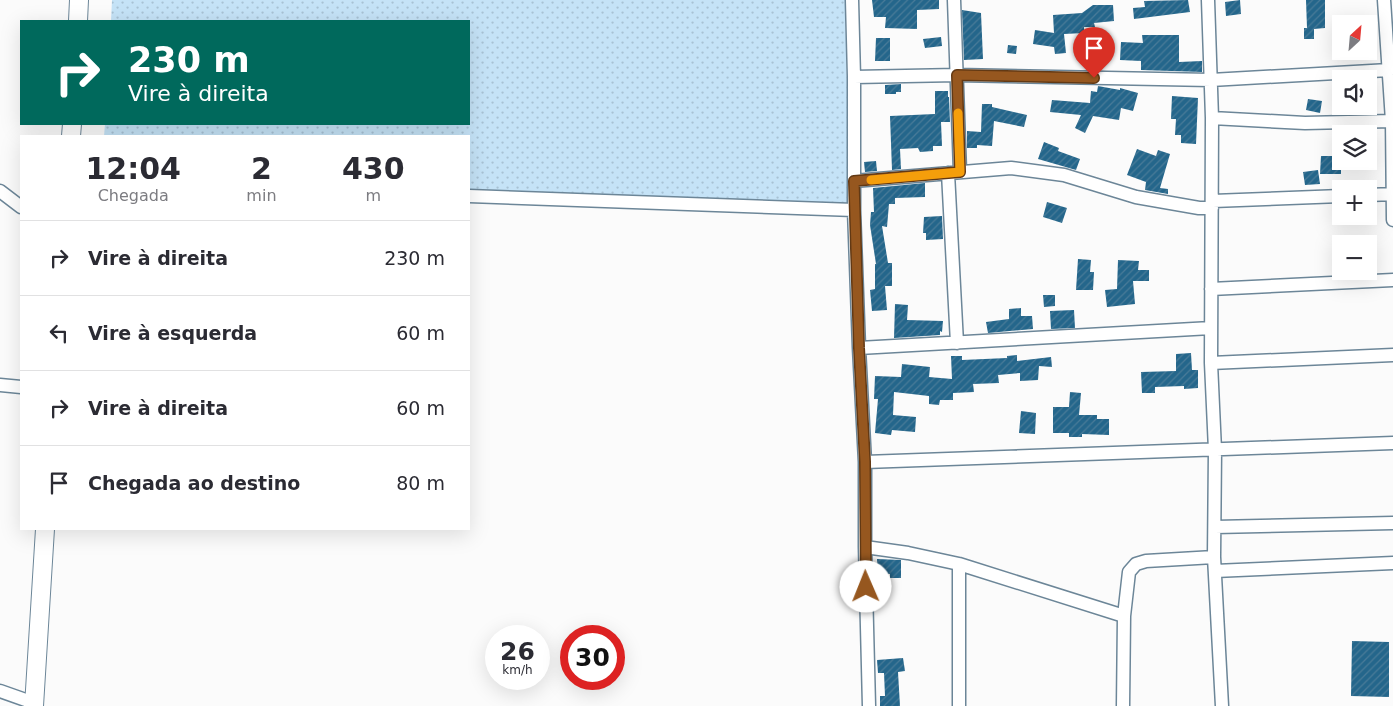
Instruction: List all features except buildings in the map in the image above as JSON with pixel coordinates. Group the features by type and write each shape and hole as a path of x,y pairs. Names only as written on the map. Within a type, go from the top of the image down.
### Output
{"main road":[{"path":"78,20 79,0"},
{"path":"34,704 45,530"}],"street":[{"path":"852,0 854,210 865,462 869,706"},
{"path":"954,0 957,75 954,173 956,343"},
{"path":"1208,0 1213,205 1211,363 1215,450 1214,571 1222,706"},
{"path":"1384,0 1391,52 1393,220"},
{"path":"854,77 957,75 1211,80 1390,70"},
{"path":"1212,118 1305,123 1392,121"},
{"path":"854,181 1012,168 1064,175 1136,198 1199,208 1213,205 1332,197"},
{"path":"0,191 20,206"},
{"path":"1377,195 1393,194"},
{"path":"470,196 854,210"},
{"path":"1211,289 1393,280"},
{"path":"859,348 1211,328"},
{"path":"1211,363 1393,355"},
{"path":"0,385 20,386"},
{"path":"865,462 1393,443"},
{"path":"1215,527 1393,523"},
{"path":"865,547 908,553 959,564 1124,616"},
{"path":"1123,706 1124,616 1129,572 1136,564 1146,561 1214,557"},
{"path":"1214,571 1393,563"},
{"path":"959,564 959,706"},
{"path":"0,691 34,704"}],"shaded area":[{"path":"112,0 845,0 850,205 470,190 470,135 104,135 105,125 470,125 470,20 111,20"}],"slow traffic":[{"path":"871,180 960,172 958,113"}],"route":[{"path":"866,587 865,462 859,348 854,181 960,172 957,75 1094,78"}]}
